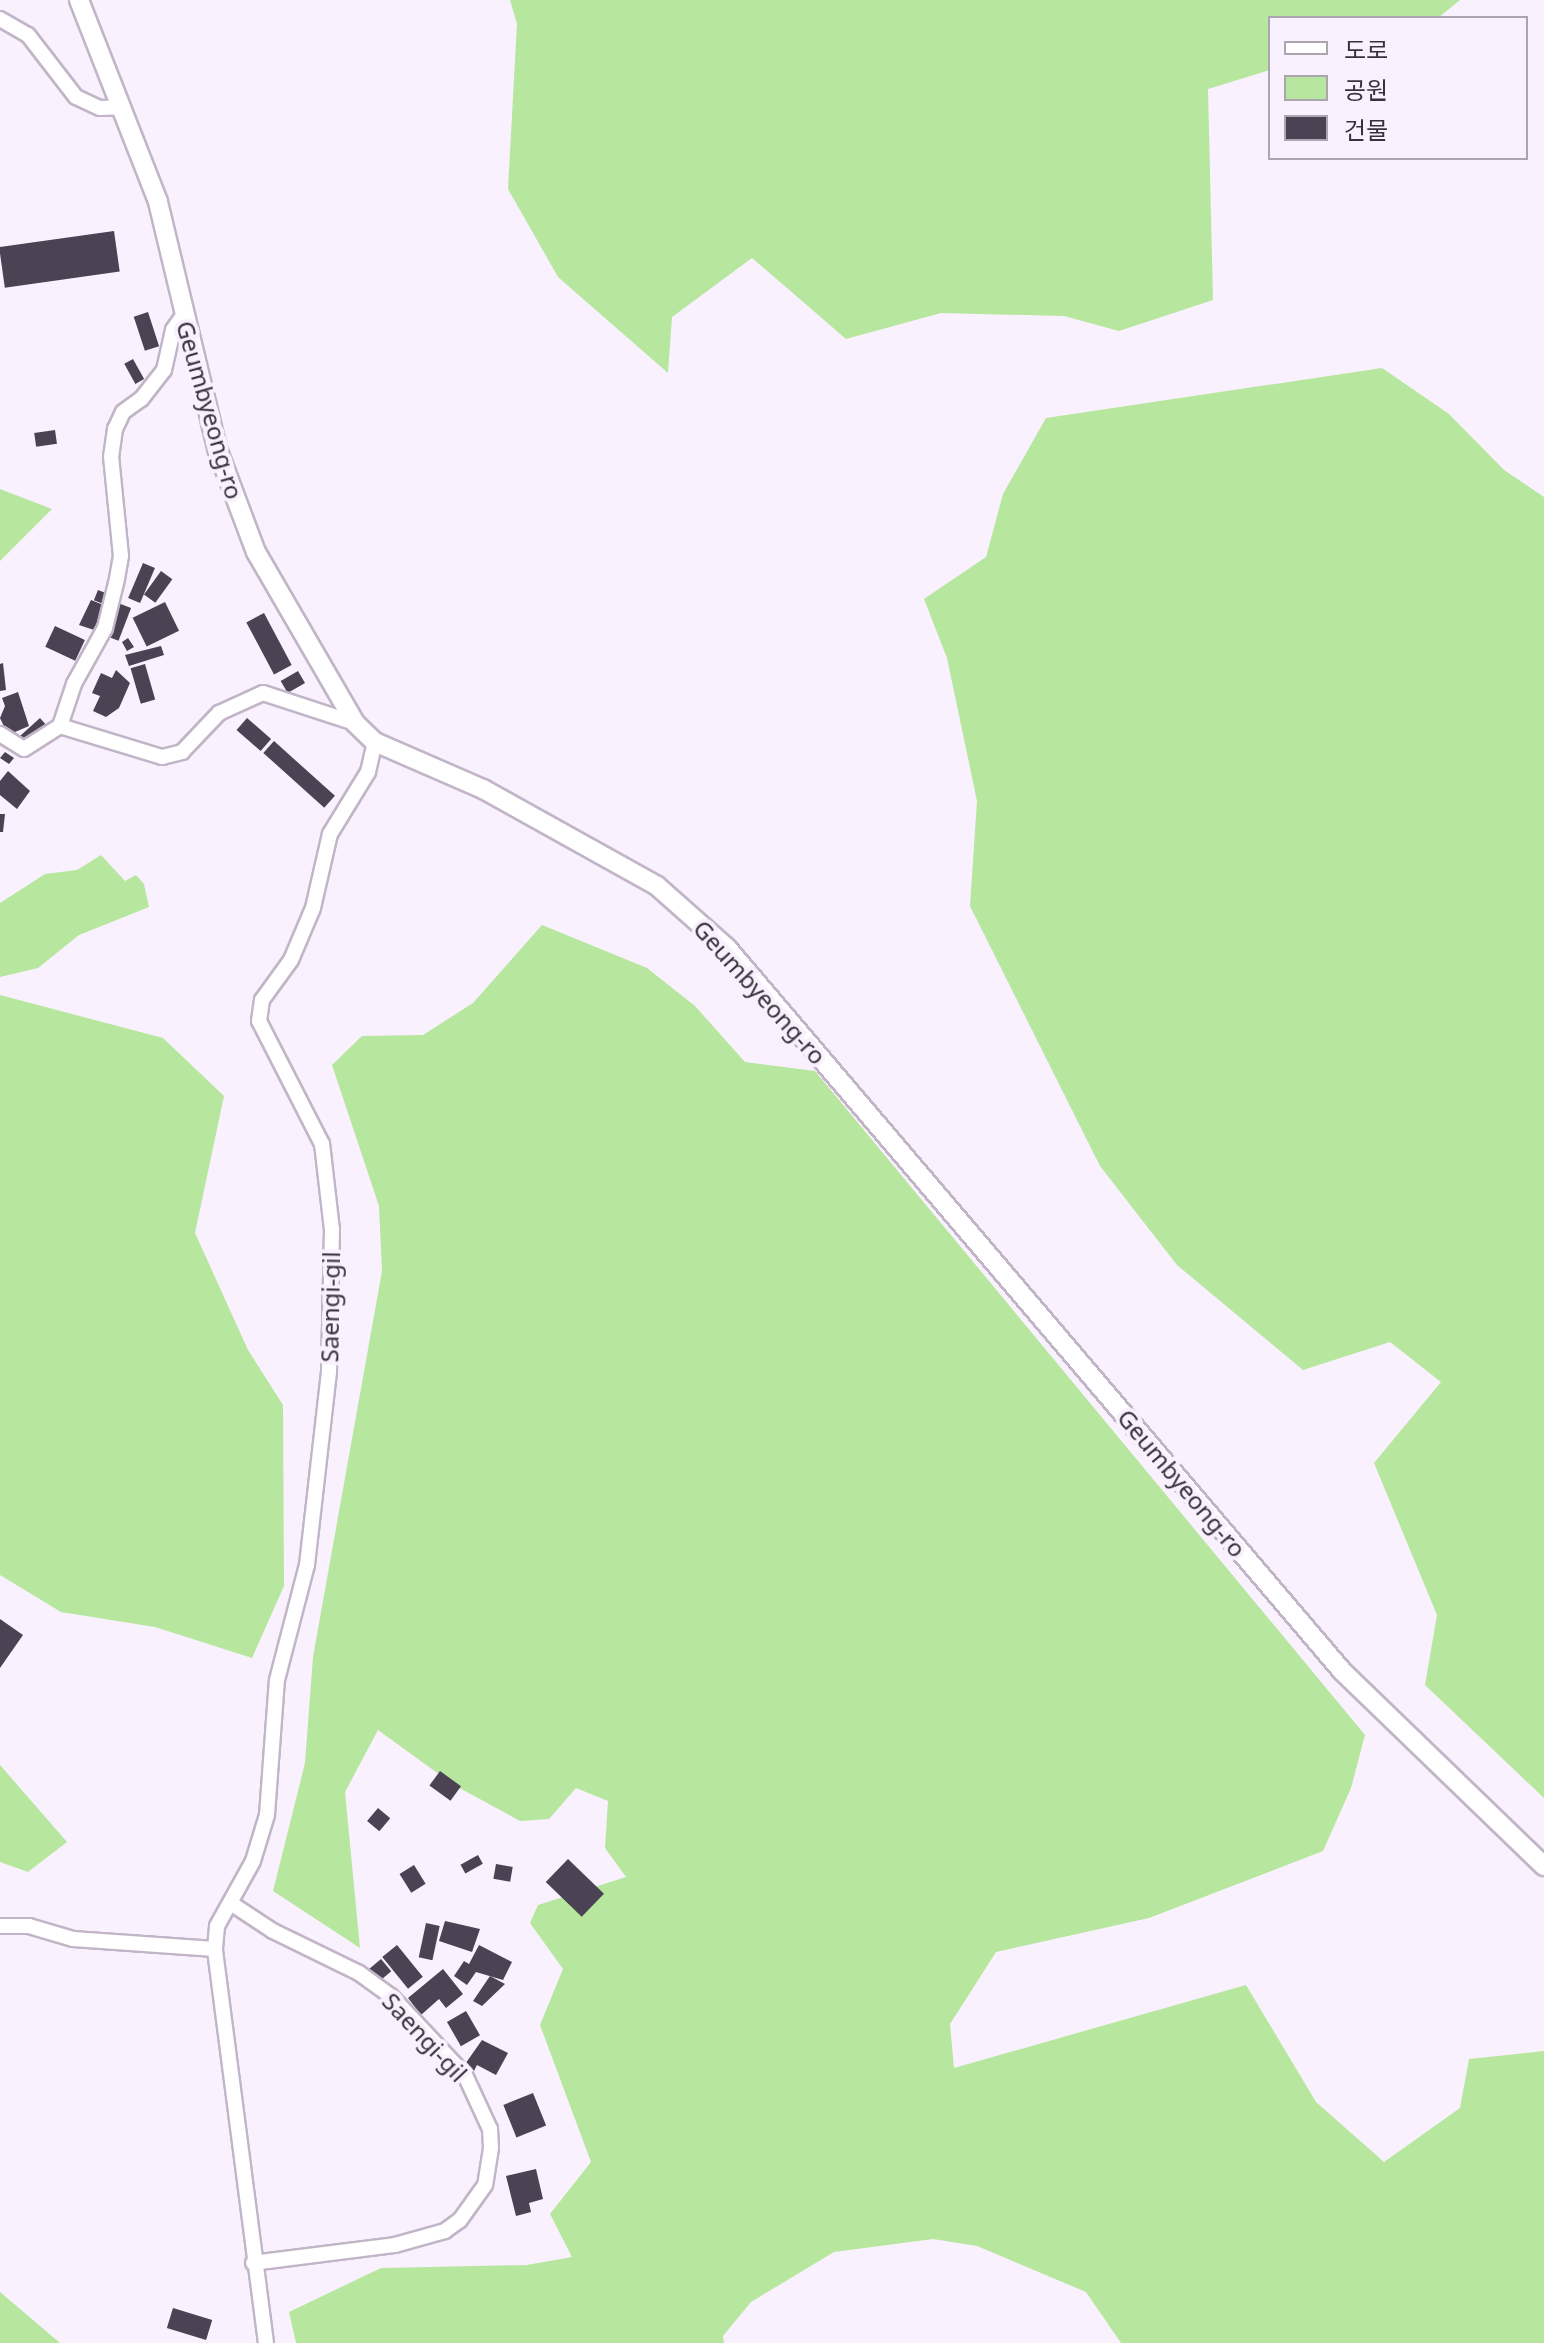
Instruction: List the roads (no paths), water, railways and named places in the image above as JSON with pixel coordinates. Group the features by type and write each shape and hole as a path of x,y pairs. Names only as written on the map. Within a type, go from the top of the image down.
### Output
{"street":[{"name":"Geumbyeong-ro","path":"79,0 158,202 182,317 218,451 256,552 355,723 375,742 483,789 657,886 727,948 1342,1671 1544,1866"},
{"path":"0,19 28,35 76,97 100,108 123,107"},
{"path":"0,734 24,749 60,726 74,684 105,628 121,556 111,456 115,429 123,412 141,399 164,370 173,330 182,317"},
{"path":"60,726 162,757 182,752 219,713 263,693 355,723"},
{"name":"Saengi-gil","path":"266,2343 253,2263 215,1949 217,1926 232,1904 267,1815 277,1680 307,1565 329,1372 332,1230 322,1144 259,1021 262,1000 291,960 313,908 330,834 368,772 375,742"},
{"name":"Saengi-gil","path":"232,1904 273,1931 359,1973 391,1996 465,2075 490,2129 491,2148 485,2185 460,2220 445,2231 395,2245 253,2263"},
{"path":"0,1926 29,1926 73,1939 215,1949"}]}
